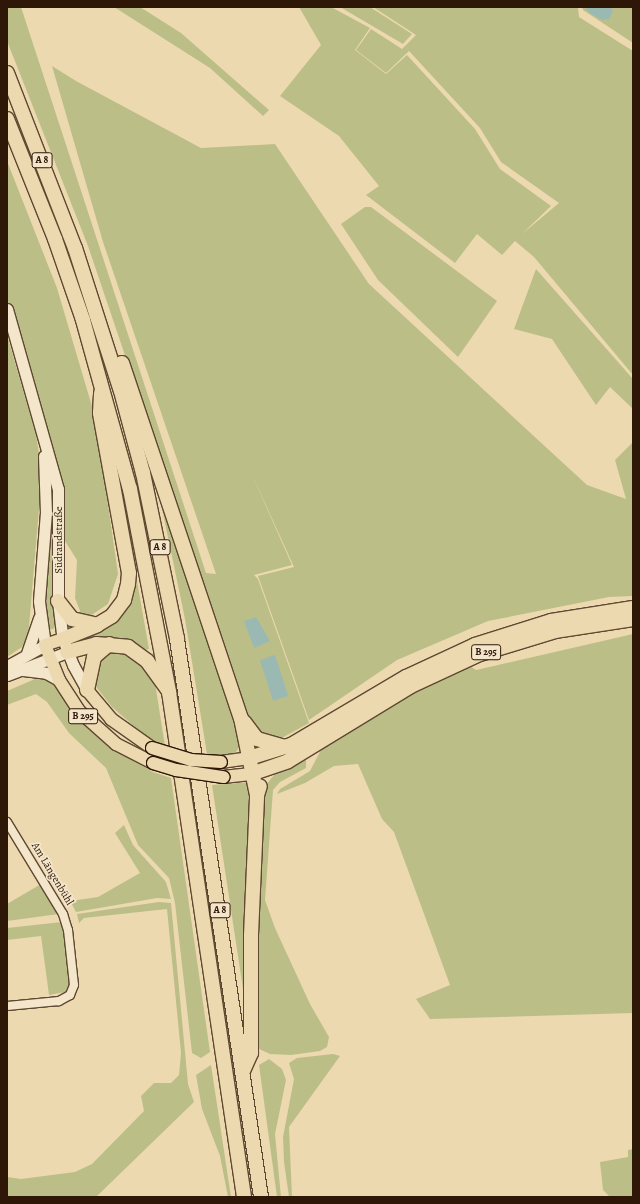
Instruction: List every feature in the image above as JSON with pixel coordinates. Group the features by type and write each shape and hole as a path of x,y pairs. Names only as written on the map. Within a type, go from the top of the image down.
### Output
{"highway":[{"name":"A 8","path":"7,73 68,228 108,348 134,437 167,582 199,772 262,1197"},
{"name":"A 8","path":"7,118 55,238 102,382 130,489 169,692 244,1197"},
{"name":"A 8","path":"108,348 123,364 241,718 249,758"},
{"path":"65,645 97,625 118,609 128,584 129,573 100,413 102,382"},
{"path":"58,601 72,619 97,625"},
{"name":"B 295","path":"251,774 272,768 305,744 406,677 475,645 551,621 633,608"},
{"name":"B 295","path":"249,758 285,747 305,744 411,686 480,654 555,631 633,619"},
{"path":"87,690 89,670 94,657 109,644"},
{"path":"65,645 109,644 128,647 141,656 169,692"},
{"name":"A 8","path":"241,718 257,739 285,747"},
{"path":"243,1071 251,1052 251,934 257,795 251,774 249,758"},
{"path":"257,795 266,774 272,768"}],"main road":[{"name":"Südrandstraße","path":"7,309 58,489 58,601 65,645"},
{"name":"Südrandstraße","path":"42,429 47,491 40,616 45,645"},
{"path":"27,653 40,616"},
{"path":"7,666 27,653 45,645 65,645"},
{"name":"B 295","path":"45,645 59,680 79,711 99,731 116,744 153,763 176,770 223,777 251,774"},
{"path":"7,675 49,658 65,645"},
{"name":"B 295","path":"65,645 87,690 111,719 152,748 191,760 221,762 249,758"},
{"path":"20,670 43,672 59,680"}],"street":[{"name":"Am Längenbühl","path":"7,822 63,914 68,930 74,985 70,995 59,1001 7,1006"}],"green space":[{"path":"7,7 21,7 206,573 216,574 103,242 52,66 76,81 201,148 275,144 369,284 587,485 626,499 615,460 633,442 633,596 609,597 488,621 397,660 309,720 258,576 294,567 250,470 292,565 254,575 258,579 309,723 280,739 266,739 250,725 88,246 7,41"},
{"path":"114,7 140,7 181,33 269,110 263,116 210,68"},
{"path":"299,7 331,7 370,28 355,50 386,74 407,55 475,129 500,169 551,206 522,234 559,203 501,162 480,128 409,51 386,73 356,50 371,29 402,49 416,35 373,7 578,7 579,17 633,51 633,375 534,257 515,241 502,255 477,234 455,263 366,195 379,186 339,136 280,96 321,45"},
{"path":"340,7 370,7 412,34 403,44"},
{"path":"582,7 633,7 633,43 583,10"},
{"path":"7,161 57,288 96,420 118,574 108,604 90,616 79,615 80,611 75,598 77,560 65,541 62,503 7,304"},
{"path":"365,207 371,207 497,301 458,357 378,280 341,224"},
{"path":"536,269 633,379 633,409 610,387 596,405 552,339 514,329"},
{"path":"7,335 36,434 42,474 28,638 22,647 7,657"},
{"path":"159,494 235,718 241,745 233,756 207,754 185,619"},
{"path":"52,497 54,497 55,628 50,630 46,605"},
{"path":"137,581 149,649 141,651 75,645 74,641 133,590"},
{"path":"633,634 633,1013 430,1019 416,999 450,985 394,832 382,819 358,764 334,766 305,783 277,794 280,789 310,771 323,746 408,692 468,665 476,670"},
{"path":"111,649 139,657 155,683 165,746 151,741 112,707 93,683 92,668"},
{"path":"44,678 52,683 78,718 116,751 153,772 171,778 210,1052 201,1058 192,1053 175,903 169,878 138,845 106,768 69,733 47,702 36,694 7,705 7,691 35,679"},
{"path":"306,759 306,768 280,782 273,790 265,900 275,928 310,1004 329,1037 327,1047 320,1051 291,1055 270,1054 257,1048 255,975 264,787 275,774"},
{"path":"251,782 245,1002 212,785"},
{"path":"124,825 133,845 166,882 171,899 157,898 76,912 67,895 70,895 71,901 98,897 140,873 115,833"},
{"path":"41,884 59,914 7,921 7,904"},
{"path":"159,902 171,903 188,1084 194,1102 96,1197 7,1197 7,1177 21,1179 75,1172 92,1164 144,1111 141,1096 154,1083 171,1083 179,1075 181,1053 167,909 84,918 79,923 77,914"},
{"path":"62,922 70,983 65,992 49,995 41,936 7,940 7,928"},
{"path":"333,1054 340,1056 289,1127 292,1197 289,1197 284,1162 283,1137 294,1079 289,1063 297,1058"},
{"path":"269,1059 282,1069 286,1080 275,1134 281,1197 277,1197 259,1065"},
{"path":"211,1065 231,1197 228,1197 220,1156 202,1109 196,1075"},
{"path":"633,1149 633,1197 610,1197 603,1190 600,1162 628,1157 628,1150"}],"water":[{"path":"584,7 610,7 613,11 609,19 603,20 591,14"},
{"path":"256,617 270,641 254,648 244,621"},
{"path":"275,655 288,696 273,701 260,660"}]}
